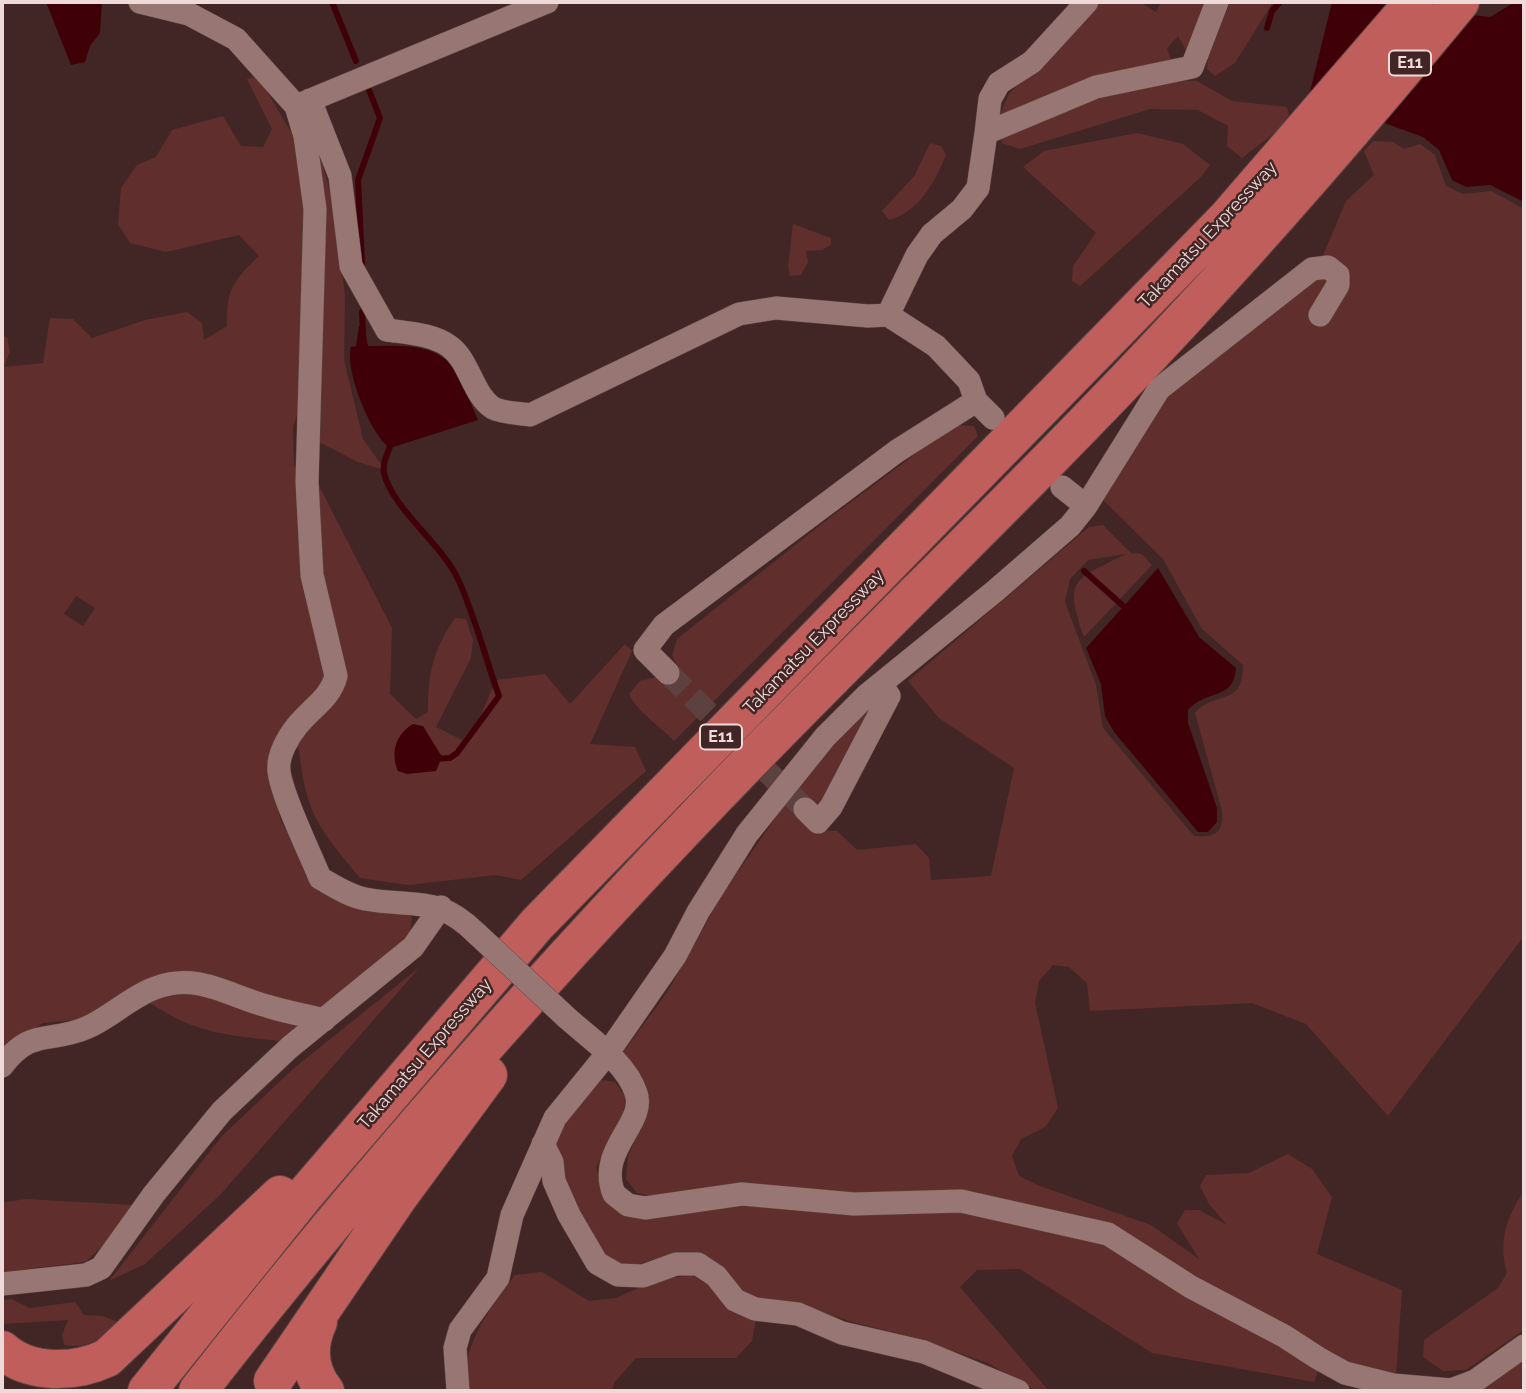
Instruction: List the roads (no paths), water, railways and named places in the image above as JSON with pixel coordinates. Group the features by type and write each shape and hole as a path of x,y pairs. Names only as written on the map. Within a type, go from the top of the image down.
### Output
{"highway":[{"name":"Takamatsu Expressway","path":"147,1391 302,1198 537,924 1227,218 1414,2"},
{"name":"Takamatsu Expressway","path":"198,1391 279,1287 401,1140 554,969 752,760 1171,333 1359,125 1460,2"},
{"path":"273,1381 397,1199 502,1056 752,760"},
{"path":"2,1350 23,1365 76,1370 107,1358 298,1179 468,987 537,924"},
{"path":"325,1391 311,1367 310,1347 328,1301"}],"street":[{"path":"140,2 189,14 236,39 303,103 340,176 351,266 387,330 427,336 450,347 463,362 484,399 494,409 530,415 739,314 776,308 868,316 888,315 936,346 970,381 976,401 993,418"},
{"path":"303,103 547,2"},
{"path":"888,315 917,255 932,234 962,209 978,188 990,99 999,83 1032,62 1087,2"},
{"path":"986,133 1096,86 1192,67 1217,2"},
{"path":"303,103 315,209 307,482 312,575 336,676 332,691 298,725 286,742 279,770 320,877 363,899 441,907 462,919 607,1054 632,1082 638,1096 636,1110 608,1168 608,1181 614,1194 628,1205 645,1208 742,1194 854,1204 961,1201 1108,1234 1192,1287 1284,1336 1345,1373 1393,1385 1451,1390 1475,1381 1524,1346"},
{"path":"458,1391 454,1348 460,1330 498,1278 512,1215 543,1144 564,1105 607,1054 676,956 698,912 747,834 825,737 881,684 1070,526 1086,506 1159,389 1312,269 1328,267 1338,275 1338,285 1320,315"},
{"path":"668,673 645,650 664,625 897,451 976,401"},
{"path":"1062,487 1086,506"},
{"path":"805,809 818,822 831,807 890,696 881,684"},
{"path":"2,1284 86,1275 101,1268 154,1194 222,1111 249,1083 413,947 441,907"},
{"path":"2,1066 15,1049 34,1039 85,1029 153,988 183,980 205,983 265,1006 324,1020"},
{"path":"543,1144 552,1162 554,1181 569,1215 597,1263 618,1275 643,1276 676,1264 698,1264 716,1276 735,1300 755,1308 798,1314 842,1333 924,1352 1018,1391"}],"waterway":[{"path":"332,2 356,61"},
{"path":"1267,28 1272,11 1280,2"},
{"path":"362,263 358,180 380,118 369,90"},
{"path":"362,312 363,333"},
{"path":"392,442 384,465 389,486 458,579 499,696 457,753 450,758 434,759"},
{"path":"1084,571 1130,612"}],"tunnel":[{"path":"668,673 805,809"}]}
